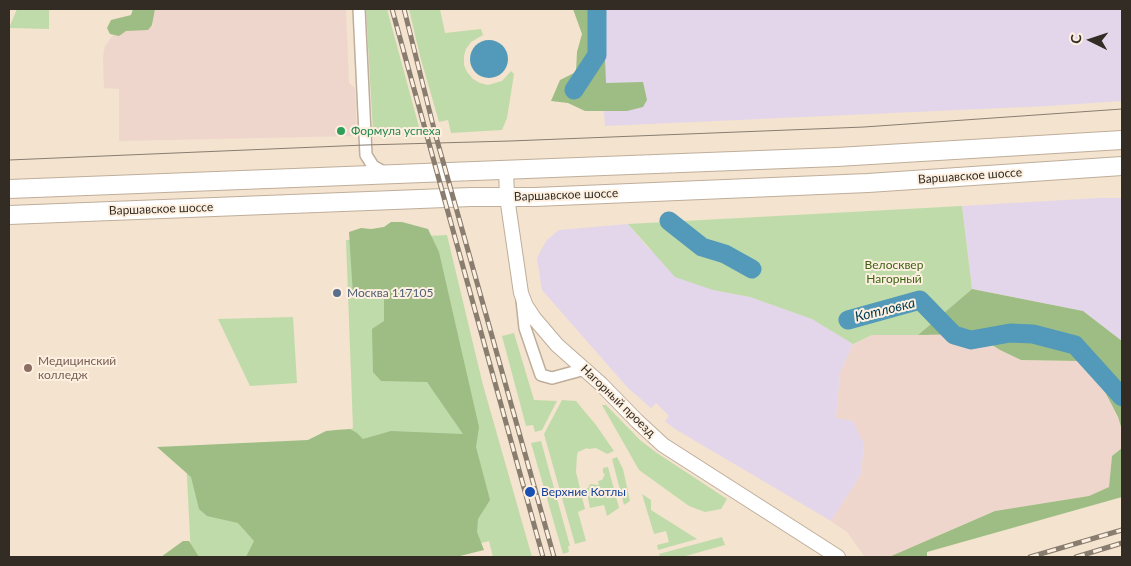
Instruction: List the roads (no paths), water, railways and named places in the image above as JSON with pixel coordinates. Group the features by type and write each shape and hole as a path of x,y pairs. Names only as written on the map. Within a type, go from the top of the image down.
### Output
{"main road":[{"name":"Варшавское шоссе","path":"9,188 836,157 1122,140"},
{"name":"Варшавское шоссе","path":"9,215 868,183 1122,166"}],"street":[{"path":"347,176 361,166 366,155 358,9"},
{"path":"366,155 373,166 387,174"},
{"name":"Нагорный проезд","path":"506,170 507,197 521,293 526,306 534,318 557,345 585,368 637,421 663,444 838,557"},
{"path":"521,293 525,328 541,374 552,378 585,368"}],"water":[{"path":"489,40 502,46 508,59 502,72 489,78 476,72 470,59 476,46"}],"waterway":[{"name":"Котловка","path":"574,90 597,55 597,9"},
{"name":"Котловка","path":"669,221 702,247 725,254 752,269"},
{"name":"Котловка","path":"848,320 920,300 954,335 971,340 1010,333 1033,334 1075,345 1122,397"}],"tram line":[{"path":"9,160 864,127 1122,109"}],"railway":[{"path":"392,9 543,557"},
{"path":"404,9 435,133 554,557"},
{"path":"1030,557 1122,530"},
{"path":"1076,557 1122,543"}],"place":[{"name":"Формула успеха","path":"341,131"},
{"name":"Москва 117105","path":"337,293"},
{"name":"Медицинский колледж","path":"28,368"},
{"name":"Верхние Котлы","path":"530,492"}],"park label":[{"name":"Велосквер Нагорный","path":"894,272"}]}
